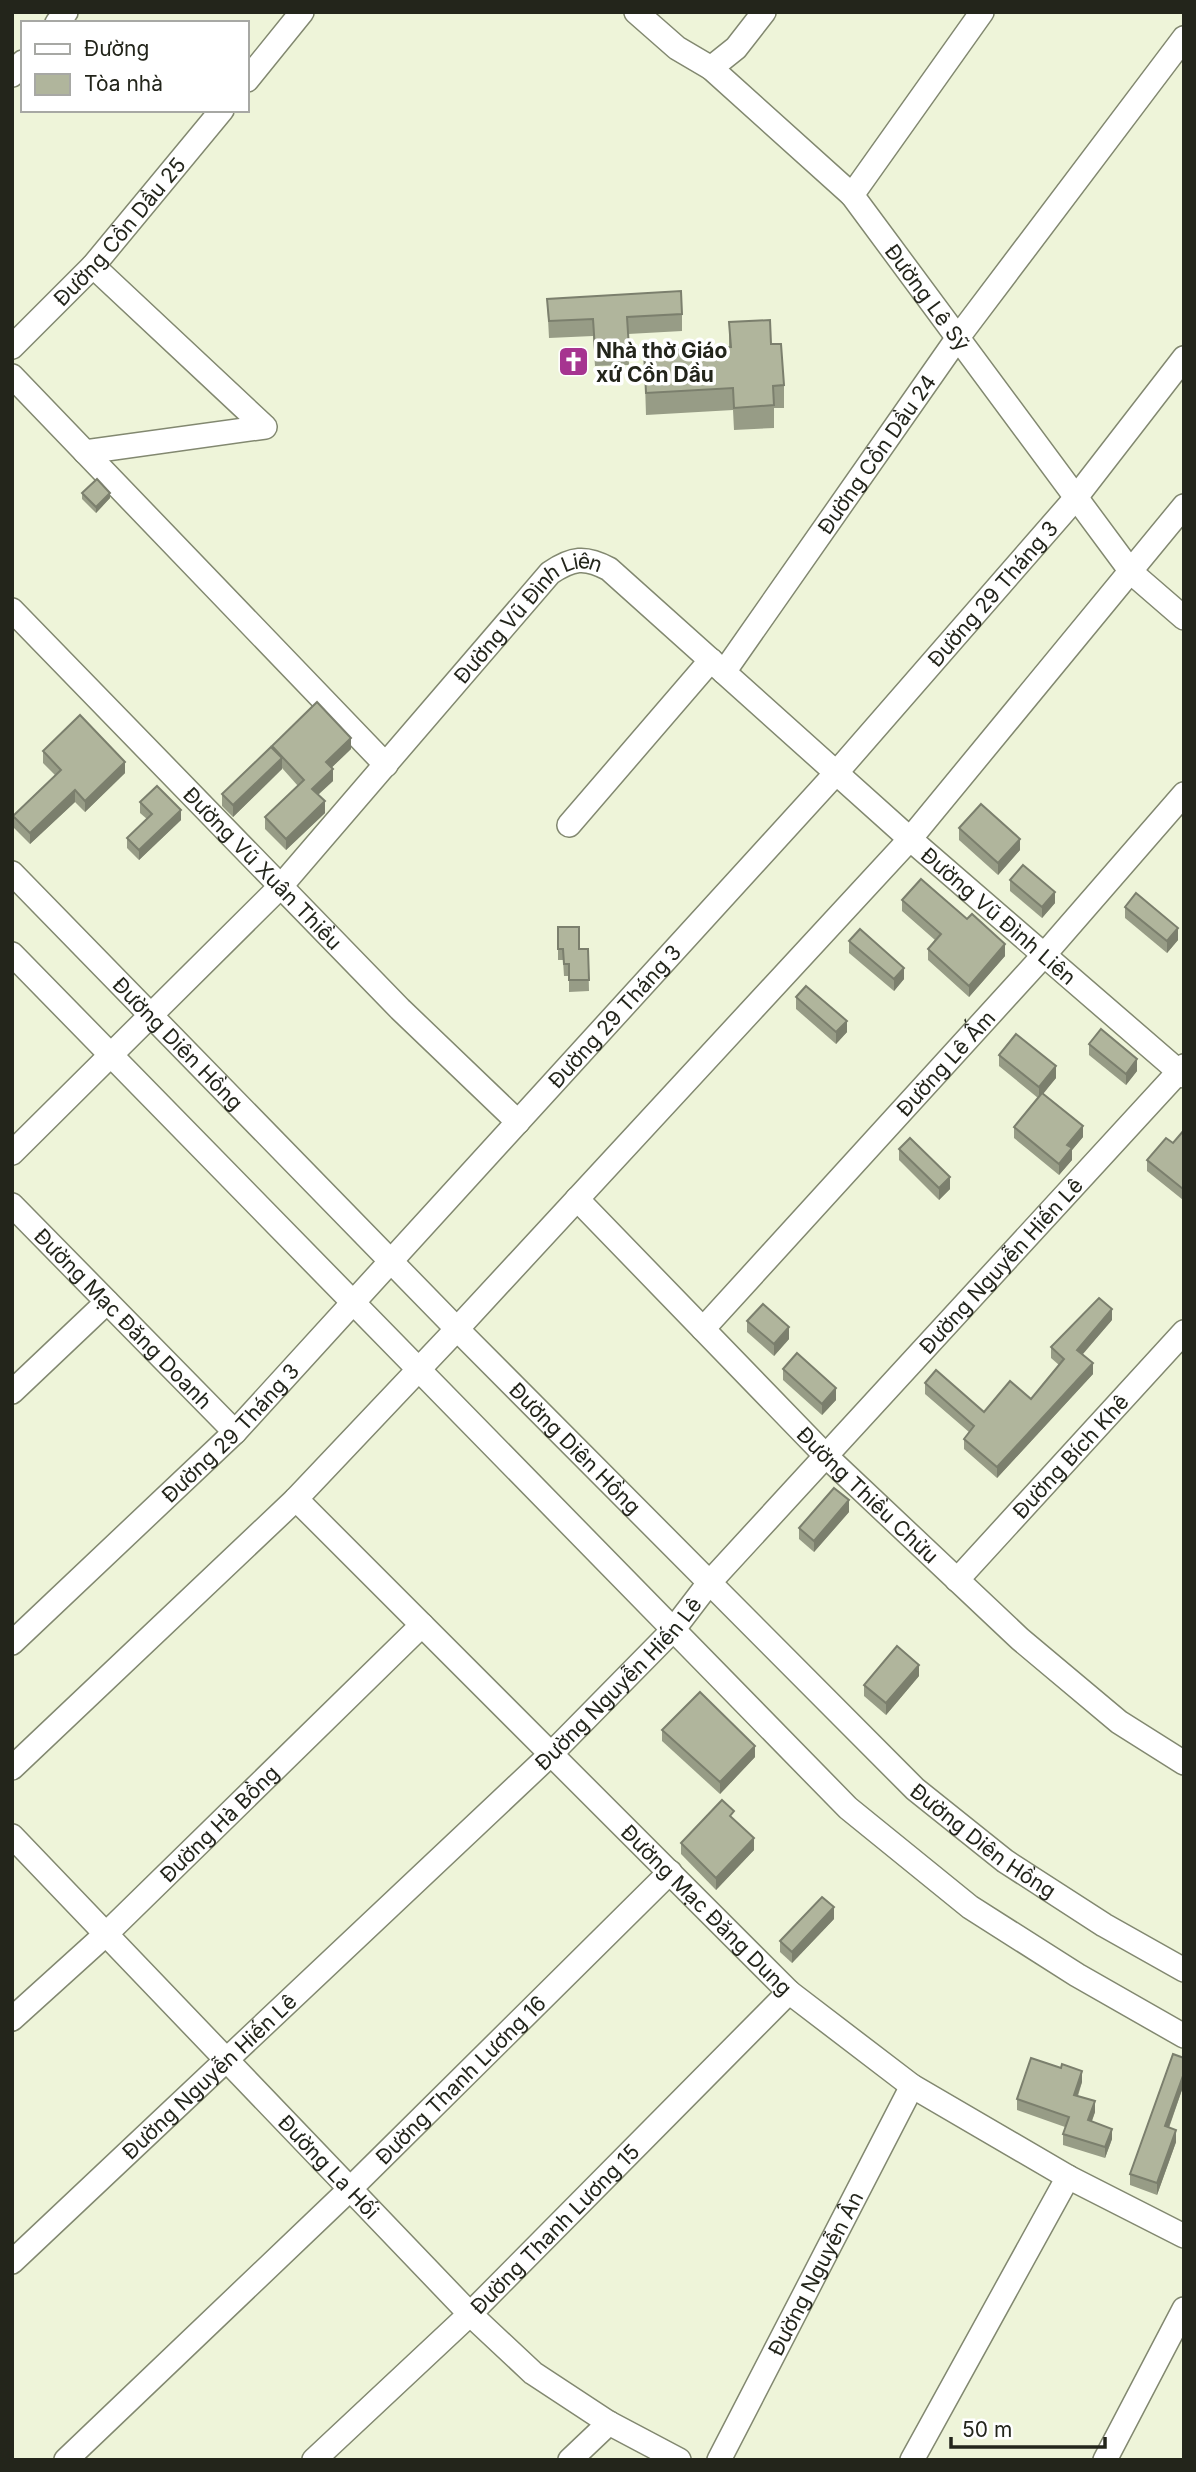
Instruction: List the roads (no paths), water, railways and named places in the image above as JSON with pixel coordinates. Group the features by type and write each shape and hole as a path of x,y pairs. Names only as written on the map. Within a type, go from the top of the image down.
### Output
{"street":[{"path":"248,79 302,12"},
{"name":"Đường Lê Sỹ","path":"636,12 677,48 710,68 852,195 959,336 1074,500 1132,573 1184,618"},
{"path":"710,68 736,47 764,12"},
{"path":"852,195 982,12"},
{"name":"Đường Cồn Dầu 24","path":"569,824 718,666 959,336 1184,38"},
{"name":"Đường Cồn Dầu 25","path":"12,347 93,266 220,112"},
{"path":"85,452 265,427 93,266"},
{"name":"Đường 29 Tháng 3","path":"12,1643 235,1432 519,1122 837,772 1074,500 1184,358"},
{"path":"12,376 386,765"},
{"path":"12,1768 296,1499 457,1329 910,839 1132,573 1184,506"},
{"name":"Đường Vũ Đình Liên","path":"12,1153 281,887 550,573 568,560 591,559 609,569 910,839 1182,1071"},
{"name":"Đường Vũ Xuân Thiều","path":"12,610 400,1009 519,1122"},
{"name":"Đường Lê Ấm","path":"703,1329 1044,955 1184,794"},
{"name":"Đường Diên Hồng","path":"12,873 457,1329 915,1789 1005,1861 1104,1925 1184,1970"},
{"path":"12,954 848,1808 970,1907 1077,1975 1184,2036"},
{"name":"Đường Nguyễn Hiến Lê","path":"12,2262 551,1754 673,1630 709,1583 1182,1071"},
{"name":"Đường Thiều Chửu","path":"577,1199 827,1457 1020,1639 1119,1722 1184,1763"},
{"name":"Đường Mạc Đăng Doanh","path":"12,1205 235,1432"},
{"path":"12,1392 107,1302"},
{"name":"Đường Bích Khê","path":"957,1580 1184,1332"},
{"name":"Đường Mạc Đăng Dung","path":"296,1499 789,1992 912,2086 1068,2177 1184,2236"},
{"name":"Đường Hà Bồng","path":"12,2019 106,1934 422,1625"},
{"name":"Đường La Hối","path":"12,1836 470,2315 533,2373 608,2423 679,2460"},
{"name":"Đường Thanh Lương 16","path":"66,2460 350,2189 670,1872"},
{"name":"Đường Thanh Lương 15","path":"314,2460 470,2315 789,1992"},
{"name":"Đường Nguyễn Ân","path":"719,2460 912,2086"},
{"path":"912,2460 1068,2177"},
{"path":"1105,2460 1184,2309"},
{"path":"570,2460 608,2423"}],"place":[{"name":"Nhà thờ Giáo xứ Cồn Dầu","path":"573,362"}]}
